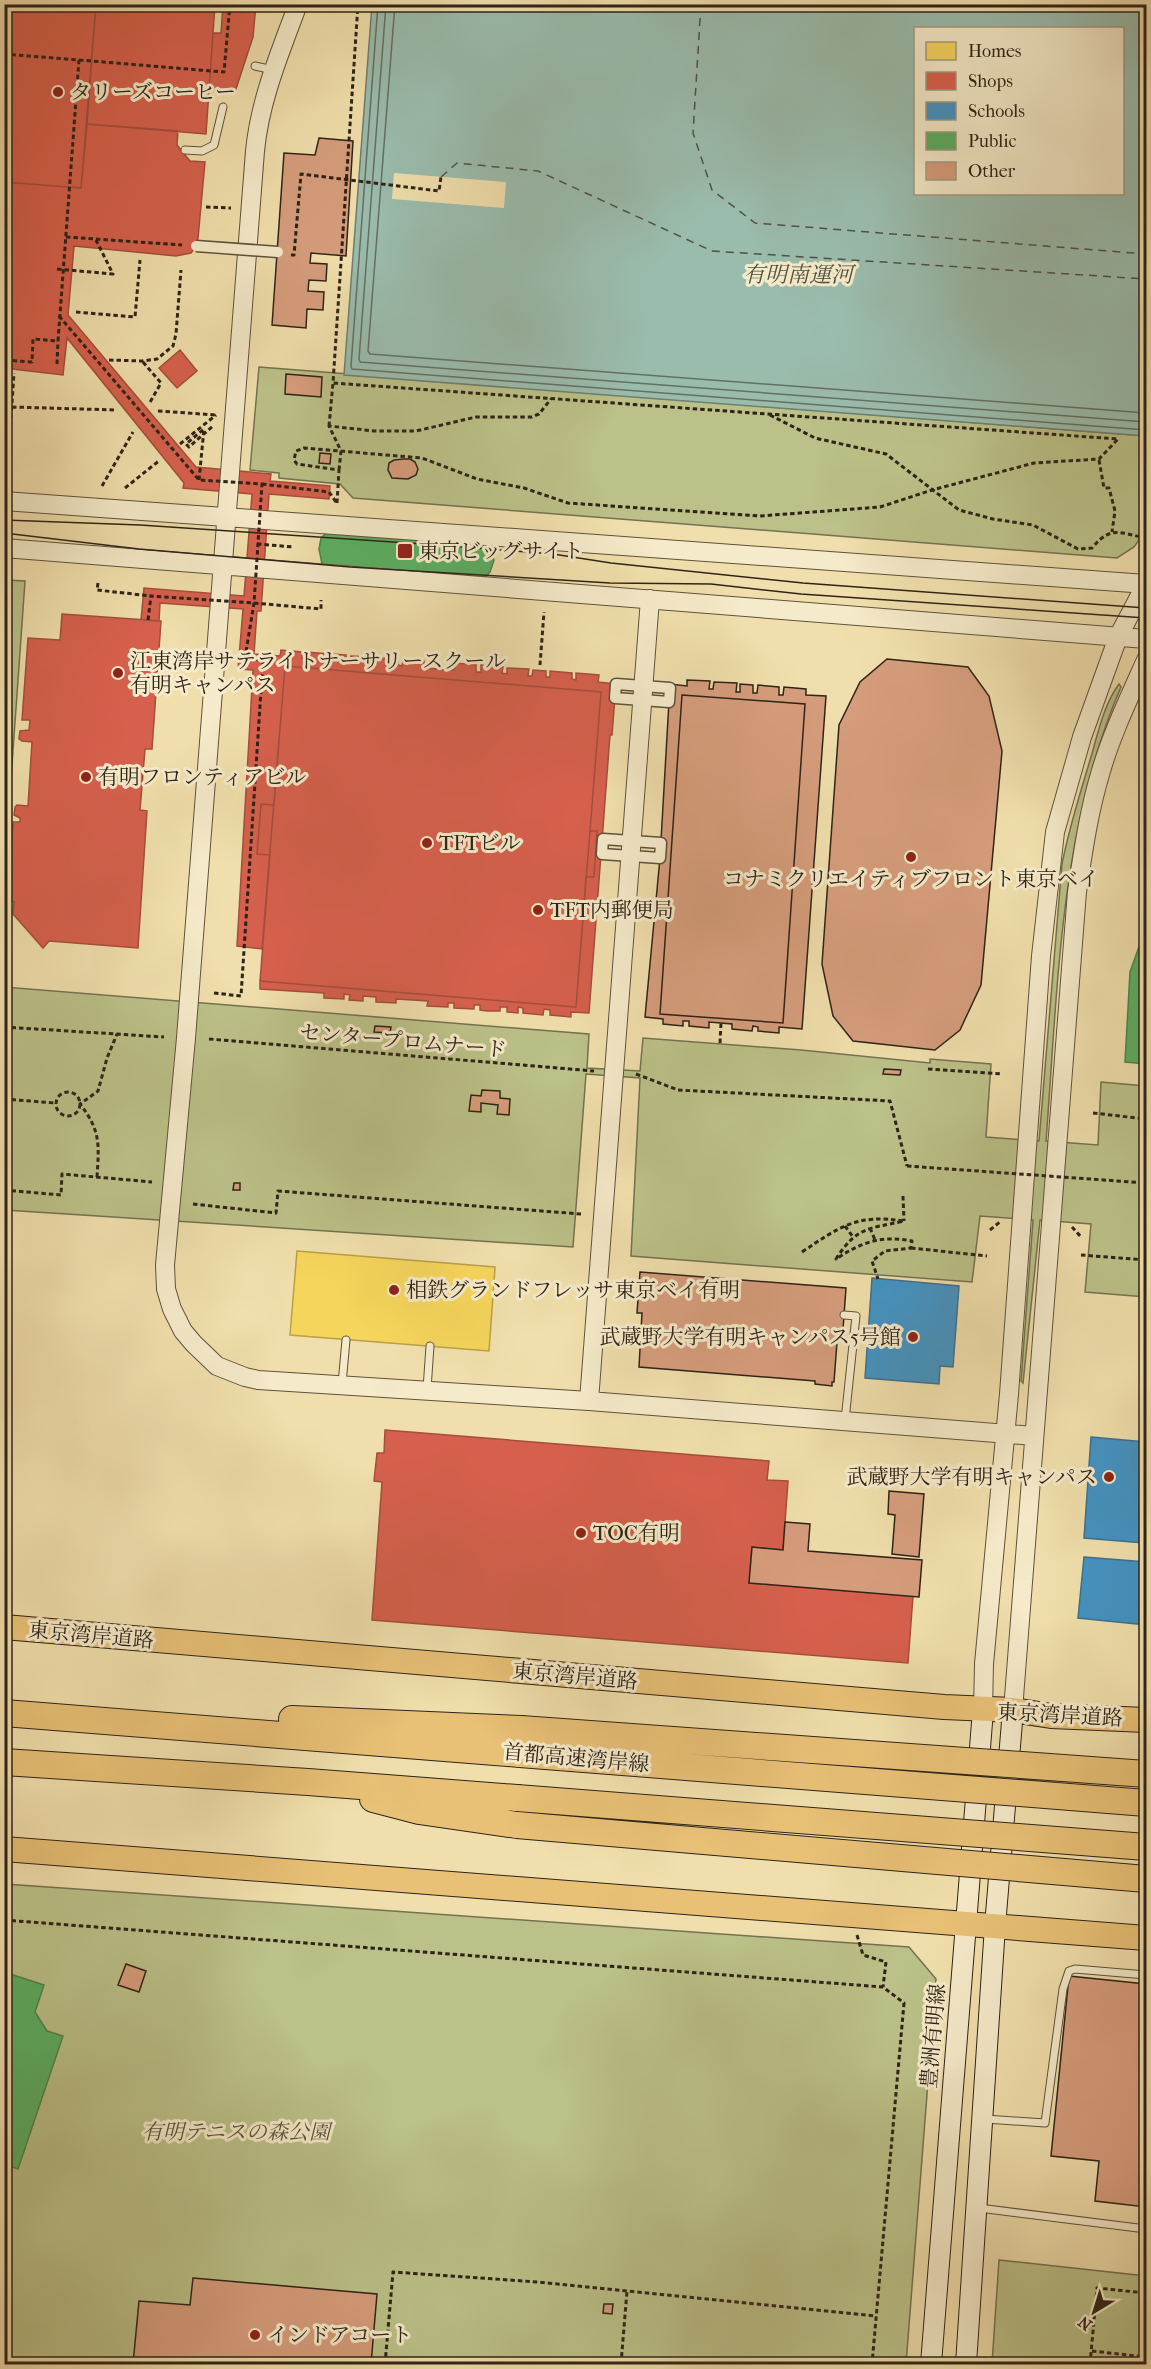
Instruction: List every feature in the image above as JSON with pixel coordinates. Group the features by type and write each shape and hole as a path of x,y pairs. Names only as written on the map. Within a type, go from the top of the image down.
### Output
{"highway":[{"name":"東京湾岸道路","path":"4,1627 983,1710 1013,1710 1051,1716 1146,1720"},
{"path":"43,1716 108,1712 521,1729 1146,1774"},
{"name":"首都高速湾岸線","path":"4,1713 1146,1803"},
{"name":"首都高速湾岸線","path":"4,1762 308,1782 1146,1847"},
{"path":"308,1782 419,1811 517,1825 1146,1879"},
{"path":"4,1849 1146,1938"}],"main road":[{"name":"豊洲有明線","path":"931,2364 983,1710"},
{"path":"966,2364 995,1926 1013,1710"}],"street":[{"path":"298,4 264,68 264,97 256,135 186,1038 166,1248 166,1289 172,1309 183,1331 199,1350 217,1365 258,1380 589,1401 1034,1436"},
{"path":"196,246 278,252"},
{"path":"4,501 1146,584 1118,637 1082,737 1055,832 1041,956 1005,1434 984,1664 983,1710"},
{"path":"4,548 1146,639"},
{"path":"589,1401 650,599"},
{"path":"1013,1710 1077,892 1089,818 1101,770 1119,720 1146,660"},
{"path":"616,684 670,688 669,702 615,698 616,684"},
{"path":"603,839 661,843 660,858 602,854 603,839"}],"lane":[{"path":"185,150 202,151 214,145 223,107"},
{"path":"844,1315 856,1316 845,1422"},
{"path":"342,1387 346,1340"},
{"path":"426,1392 430,1347"},
{"path":"982,2118 1045,2123 1063,1989 1069,1971 1075,1969 1146,1975"},
{"path":"976,2208 1146,2229"}],"path":[{"path":"4,54 224,72 230,4"},
{"path":"59,316 200,480 330,492 337,503 341,451 329,426 358,4"},
{"path":"57,364 79,60"},
{"path":"278,252 294,255 301,174 439,191 441,177"},
{"path":"206,207 231,208"},
{"path":"66,237 196,246"},
{"path":"57,269 113,274 96,239"},
{"path":"76,312 135,317 140,260"},
{"path":"109,360 157,359 173,346 181,270"},
{"path":"4,360 32,362 33,339 58,341"},
{"path":"142,361 161,383 149,404"},
{"path":"7,478 14,373"},
{"path":"333,383 1118,439 1099,459 1034,463 932,490 880,507 760,516 568,503 524,488 477,479 422,458 300,448 297,451 294,460 302,466 339,470"},
{"path":"329,426 374,431 416,431 476,417 532,417 539,414 550,399"},
{"path":"12,407 117,410"},
{"path":"158,411 216,415 180,444"},
{"path":"769,414 815,438 886,454 959,510 993,519 1033,525 1078,549 1092,548 1102,536 1112,532 1146,538"},
{"path":"200,480 202,453 203,441 204,429 186,444 189,447 196,441 205,433 214,425"},
{"path":"102,486 133,432"},
{"path":"1099,459 1104,488 1109,488 1115,511 1112,532"},
{"path":"125,488 160,460"},
{"path":"214,993 242,996 263,660 245,658 254,603 262,484"},
{"path":"257,544 294,547"},
{"path":"98,583 97,590 321,609 321,600"},
{"path":"148,620 151,596"},
{"path":"540,665 544,612"},
{"path":"720,1043 721,1023"},
{"path":"4,1027 164,1037"},
{"path":"97,1177 99,1143 92,1119 80,1104 77,1096 70,1091 61,1093 55,1103 57,1111 63,1116 70,1117 78,1112 80,1104 98,1091 107,1058 117,1034"},
{"name":"センタープロムナード","path":"209,1039 594,1071"},
{"path":"928,1069 1002,1074"},
{"path":"638,1074 678,1090 890,1101 907,1166 1146,1183"},
{"path":"4,1099 55,1103"},
{"path":"1093,1113 1146,1119"},
{"path":"4,1190 61,1195 62,1174 152,1182"},
{"path":"193,1204 276,1213 278,1191 581,1215"},
{"path":"903,1196 904,1221"},
{"path":"802,1252 832,1231 845,1226 878,1217 904,1221"},
{"path":"904,1221 862,1230 846,1243 836,1259 849,1250 875,1240 893,1237 912,1241 911,1248"},
{"path":"990,1230 1001,1221"},
{"path":"845,1226 854,1237"},
{"path":"1072,1227 1082,1238"},
{"path":"870,1228 875,1240"},
{"path":"878,1279 872,1261 885,1251 911,1248 987,1256"},
{"path":"1081,1255 1146,1260"},
{"path":"4,1920 883,1987 904,2003 872,2364"},
{"path":"857,1935 863,1955 886,1962 883,1987"},
{"path":"385,2364 393,2272 538,2283 876,2316"},
{"path":"1090,2364 1097,2288 1146,2293"},
{"path":"621,2364 627,2292"},
{"path":"1091,2351 1146,2357"}],"green space":[{"path":"259,367 1146,436 1146,530 1134,547 1117,558 353,498 340,484 279,478 279,473 250,470"},
{"path":"4,580 25,581 5,864"},
{"path":"1119,684 1121,687 1100,741 1073,853 1059,968 1046,1141 1098,1145 1101,1082 1146,1086 1146,1297 1085,1292 1091,1224 1040,1220 1023,1383 1021,1381 1033,1220 980,1216 972,1282 631,1256 640,1078 586,1074 573,1247 5,1210 4,987 589,1034 587,1068 640,1071 643,1038 930,1063 930,1059 991,1064 986,1137 1039,1141 1062,864 1075,810 1102,719 1109,700"},
{"name":"有明テニスの森公園","path":"5,1884 909,1947 936,1979 906,2364 5,2364"},
{"path":"999,2260 1146,2276 1146,2364 992,2364"}],"water":[{"name":"有明南運河","path":"372,5 1146,5 1146,436 344,375"}],"pier":[{"path":"394,173 506,182 504,208 392,199"}],"building: Homes":[{"name":"相鉄グランドフレッサ東京ベイ有明","path":"297,1251 495,1267 489,1351 290,1335"}],"building: Shops":[{"path":"4,4 96,4 81,188 4,182"},
{"path":"96,4 215,4 206,134 87,124"},
{"path":"223,4 256,4 253,37 235,92 209,90 213,33 221,33"},
{"path":"87,124 178,131 177,145 190,161 205,162 198,238 191,253 176,256 74,246 68,315 196,467 271,474 270,481 330,486 329,499 269,494 261,611 257,611 254,654 280,656 281,650 302,652 302,658 306,658 307,652 329,654 328,660 332,660 332,654 346,655 346,661 350,661 351,656 372,657 372,663 376,664 376,658 398,659 398,665 402,666 403,660 424,661 424,668 454,670 455,663 476,665 476,672 481,672 481,665 503,667 502,673 507,674 507,668 529,669 528,676 532,676 533,670 546,671 546,677 550,677 550,671 572,673 572,679 576,680 576,673 599,675 598,682 616,684 612,735 610,735 589,1013 571,1012 571,1017 550,1015 550,1010 544,1009 543,1015 523,1013 523,1008 518,1007 518,1013 507,1012 507,1007 500,1007 500,1011 487,1011 480,1010 480,1005 474,1005 474,1009 454,1008 454,1003 448,1003 448,1007 427,1006 428,1001 396,999 396,1003 376,1002 376,997 363,996 363,1001 349,1000 350,995 344,994 344,999 324,998 324,993 260,989 260,981 576,1007 601,692 285,666 262,949 237,946 253,670 238,669 243,609 160,603 159,621 141,620 144,588 244,596 252,494 183,488 184,483 67,338 63,375 4,368 4,182 81,188"},
{"path":"180,350 197,371 177,388 159,368"},
{"name":"有明フロンティアビル","path":"62,614 161,621 152,749 145,749 140,810 147,811 138,948 49,941 43,948 13,914 14,902 7,902 13,822 20,822 20,818 14,815 15,807 17,805 28,806 32,742 19,739 20,731 29,730 30,720 22,720 28,638 60,640"},
{"name":"TFTビル","path":"285,666 601,692 590,831 597,831 594,877 586,877 576,1007 260,981 270,855 257,854 261,804 274,805"},
{"name":"TOC有明","path":"385,1430 769,1461 767,1480 788,1481 783,1550 752,1547 749,1583 913,1596 908,1663 372,1620 382,1482 374,1481 377,1453 384,1453"}],"building: Schools":[{"name":"武蔵野大学有明キャンパス5号館","path":"872,1278 959,1286 953,1367 940,1366 939,1384 865,1378"},
{"path":"1091,1437 1146,1442 1144,1543 1084,1538"},
{"path":"1084,1557 1146,1562 1146,1625 1078,1618"}],"building: Public":[{"path":"334,526 486,537 494,560 490,572 483,580 332,573 322,564 319,549 321,538"},
{"path":"1146,927 1146,1064 1125,1062 1130,972"},
{"path":"4,1972 44,1985 35,2012 47,2031 63,2036 18,2169 4,2164"}],"building: Other":[{"path":"319,138 353,141 346,256 311,253 310,263 327,264 326,281 309,280 308,291 324,292 323,310 307,309 306,328 272,325 284,153 315,155"},
{"path":"286,374 322,377 321,397 285,394"},
{"path":"320,453 331,454 330,464 319,463"},
{"path":"410,459 415,462 418,469 416,475 408,479 392,478 388,470 389,463 394,460"},
{"name":"コナミクリエイティブフロント東京ベイ","path":"887,659 968,667 989,696 1002,751 981,985 960,1030 935,1050 853,1041 833,1016 822,964 839,725 860,682"},
{"path":"687,680 710,681 709,689 713,689 714,682 737,683 736,692 740,692 740,684 753,685 753,693 757,693 758,685 779,687 779,695 783,695 784,687 806,689 806,695 826,696 802,1029 779,1027 779,1033 758,1031 758,1027 753,1026 752,1031 732,1029 732,1024 709,1022 709,1028 689,1026 689,1021 683,1021 683,1026 663,1024 663,1019 645,1017 660,858 670,684 687,686"},
{"path":"682,695 805,704 783,1023 660,1014"},
{"path":"375,1026 391,1027 390,1033 374,1032"},
{"path":"884,1069 901,1070 900,1075 883,1074"},
{"path":"482,1090 500,1091 500,1098 510,1099 509,1115 497,1114 498,1105 481,1103 481,1112 469,1111 471,1095 481,1096"},
{"path":"234,1183 240,1183 240,1190 233,1190"},
{"path":"640,1272 846,1288 843,1329 838,1329 832,1386 815,1384 815,1381 639,1367 642,1313 637,1313"},
{"path":"889,1491 924,1494 919,1557 892,1554 895,1515 888,1514"},
{"path":"785,1522 810,1524 808,1551 922,1560 919,1597 749,1583 752,1547 783,1550"},
{"path":"126,1964 146,1971 139,1992 118,1985"},
{"path":"1069,1976 1146,1984 1146,2207 1095,2201 1099,2161 1051,2156"},
{"name":"インドアコート","path":"193,2278 377,2294 371,2364 133,2364 139,2301 190,2305"},
{"path":"604,2304 613,2304 612,2314 603,2313"}],"ferry route":[{"path":"701,4 693,133 712,190 755,223 1146,254"},
{"path":"441,177 457,163 538,171 712,251 1146,279"}],"tram line":[{"path":"4,520 140,525 438,545 553,554 611,563 803,583 1146,608"},
{"path":"4,533 139,549 350,567 610,583 711,584 801,594 1146,618"}],"place":[{"name":"タリーズコーヒー","path":"58,92"},
{"name":"東京ビッグサイト","path":"405,551"},
{"name":"江東湾岸サテライトナーサリースクール 有明キャンパス","path":"118,673"},
{"name":"有明フロンティアビル","path":"86,777"},
{"name":"TFTビル","path":"427,843"},
{"name":"コナミクリエイティブフロント東京ベイ","path":"911,857"},
{"name":"TFT内郵便局","path":"538,910"},
{"name":"相鉄グランドフレッサ東京ベイ有明","path":"394,1290"},
{"name":"武蔵野大学有明キャンパス5号館","path":"913,1337"},
{"name":"武蔵野大学有明キャンパス","path":"1109,1477"},
{"name":"TOC有明","path":"581,1533"},
{"name":"インドアコート","path":"255,2335"}]}
